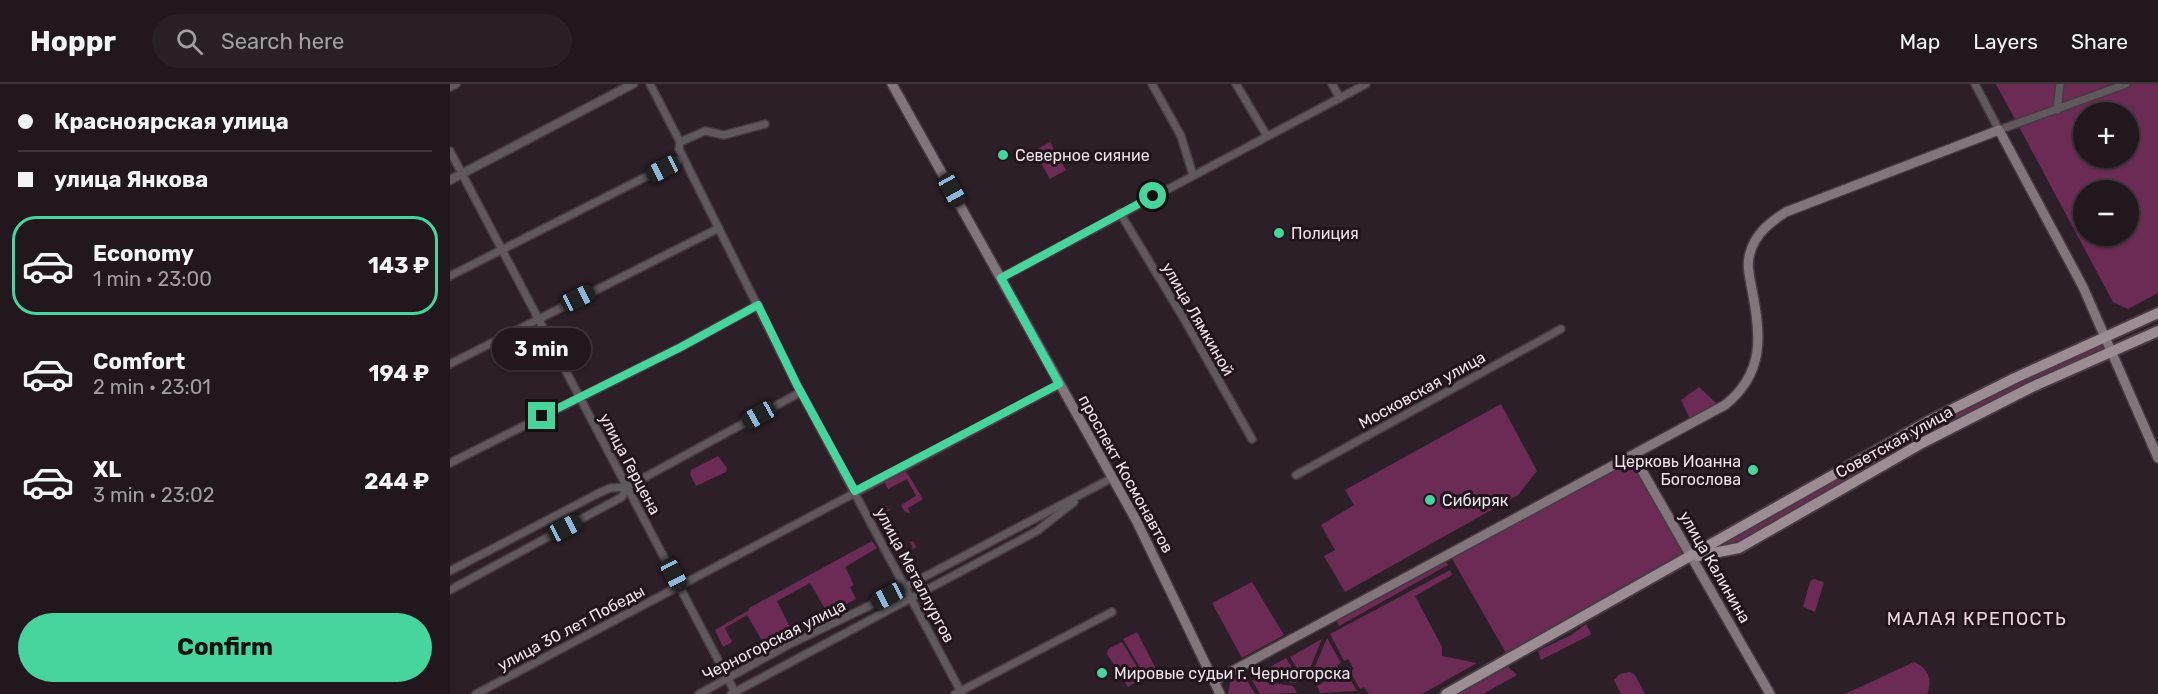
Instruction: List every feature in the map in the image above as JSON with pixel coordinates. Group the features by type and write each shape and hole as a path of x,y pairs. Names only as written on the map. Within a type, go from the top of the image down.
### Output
{"main road":[{"name":"проспект Космонавтов","path":"892,84 1149,545 1220,694"},
{"path":"1214,681 1725,405 1743,388 1756,357 1760,329 1748,266 1749,255 1763,230 1786,212 1999,130 2070,262 2113,352 2158,458"},
{"name":"Советская улица","path":"1448,693 1927,423 2158,314"},
{"name":"Советская улица","path":"1691,556 1739,548 1922,443 2032,387 2158,331"},
{"name":"улица Калинина","path":"1633,455 1770,694"}],"street":[{"path":"450,87 456,84"},
{"path":"450,180 633,84"},
{"name":"улица Металлургов","path":"650,84 680,142 679,149 801,392 906,586 959,693"},
{"path":"1152,84 1181,136 1193,175"},
{"path":"1236,84 1267,136"},
{"path":"1332,84 1340,98"},
{"path":"1001,278 1366,84"},
{"path":"1975,84 1999,130 2126,84"},
{"path":"2057,110 2060,84"},
{"path":"680,142 705,131 724,135 765,124"},
{"name":"улица Герцена","path":"450,151 680,586 734,693"},
{"path":"450,276 684,158"},
{"name":"улица Лямкиной","path":"1120,213 1184,319 1252,439"},
{"path":"450,363 719,228"},
{"path":"450,463 681,347 758,305"},
{"name":"Московская улица","path":"1296,475 1561,329"},
{"name":"улица 30 лет Победы","path":"476,694 1059,384"},
{"path":"450,571 597,494 627,487 801,392"},
{"name":"Черногорская улица","path":"699,694 790,644 1112,478"},
{"path":"450,590 622,497 627,487"},
{"name":"Черногорская улица","path":"734,693 911,596 1037,531 1086,492"},
{"path":"959,693 1112,612"}],"shaded area":[{"path":"1996,84 2158,84 2158,293 2128,309 2113,302 2083,246 2139,246 2139,180 2073,180 2073,227"},
{"path":"1050,142 1066,170 1050,179 1034,151"},
{"path":"2104,342 2107,350 1742,541 1708,551 1927,426"},
{"path":"1699,387 1716,403 1715,407 1693,418 1689,417 1681,400"},
{"name":"Сибиряк","path":"1501,404 1537,471 1518,495 1345,592 1324,556 1335,550 1321,525 1354,505 1345,490"},
{"path":"718,456 727,468 726,472 696,486 690,474 691,470"},
{"path":"1624,464 1631,464 1636,468 1682,552 1679,557 1506,653 1451,557"},
{"path":"906,471 923,499 908,508 910,513 905,512 901,505 916,496 907,479 888,489 884,482"},
{"path":"892,508 883,515 903,553 913,548 910,542 913,541 916,547 899,558 875,516"},
{"path":"872,541 877,548 845,567 854,585 850,587 856,599 828,614 810,583 777,601 793,633 766,647 747,615 725,628 732,642 723,647 715,630 749,608"},
{"path":"1446,562 1448,565 1339,626 1337,621"},
{"path":"1450,570 1452,575 1415,596 1442,647 1442,656 1477,663 1422,694 1369,694 1364,687 1360,689 1350,672 1354,669 1348,659 1344,661 1330,634"},
{"path":"1813,579 1824,582 1815,612 1803,607 1810,582"},
{"path":"1252,582 1284,635 1242,658 1212,603"},
{"path":"1586,624 1590,635 1541,660 1538,651 1571,635"},
{"path":"1137,632 1158,673 1148,681 1123,639"},
{"path":"1327,638 1341,663 1337,665 1339,669 1315,683 1311,676"},
{"path":"1322,639 1307,676 1303,678 1290,657"},
{"path":"1122,642 1143,677 1128,687 1107,654 1108,649"},
{"path":"1286,658 1299,680 1295,683 1254,676"},
{"path":"1914,662 1928,675 1927,694 1845,694"},
{"path":"1507,666 1517,675 1483,694 1458,694"},
{"path":"1241,670 1255,694 1228,694 1231,677"},
{"path":"1341,672 1343,676 1347,674 1357,691 1320,693 1317,686"},
{"path":"1630,672 1635,675 1645,694 1621,694 1614,680 1620,674"},
{"path":"1252,680 1293,686 1297,693 1260,694"}],"place":[{"name":"Северное сияние","path":"1003,155"},
{"name":"Полиция","path":"1279,233"},
{"name":"Церковь Иоанна Богослова","path":"1753,470"},
{"name":"Сибиряк","path":"1430,500"},
{"name":"Мировые судьи г. Черногорска","path":"1102,673"}],"district":[{"name":"МАЛАЯ КРЕПОСТЬ","path":"1977,619"}],"route":[{"path":"542,416 681,347 758,305 797,385 855,491 1059,384 1001,278 1153,196"}]}
